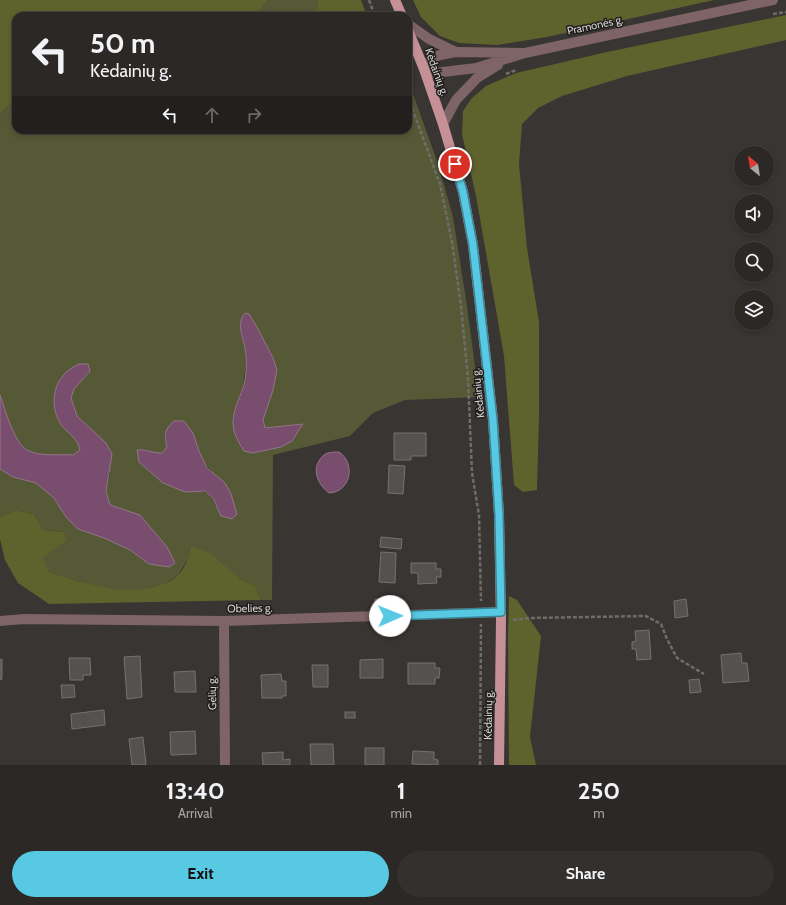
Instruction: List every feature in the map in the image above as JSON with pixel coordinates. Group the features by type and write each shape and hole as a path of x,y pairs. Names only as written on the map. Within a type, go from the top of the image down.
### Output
{"main road":[{"path":"395,0 400,12"},
{"name":"Kėdainių g.","path":"412,40 443,124 463,192 473,245 493,420 499,515 501,617 499,765"}],"street":[{"name":"Pramonės g.","path":"424,69 436,73 476,68 525,53 773,0"},
{"path":"412,27 429,39 456,52"},
{"path":"424,69 430,60 440,55 456,52 525,53"},
{"path":"443,124 456,100 477,78 507,58"},
{"name":"Obelies g.","path":"0,621 24,619 224,620 481,614 501,617"},
{"name":"Gėlių g.","path":"224,620 225,765"}],"path":[{"path":"369,0 374,12"},
{"path":"771,15 786,12"},
{"path":"501,76 522,68"},
{"path":"412,108 440,184 452,242 461,306 468,378 472,473 479,514 481,614 480,765"},
{"path":"501,617 646,616 661,624 667,640 677,658 704,674"}],"green space":[{"path":"0,0 268,0 259,12 12,12 12,104 0,113"},
{"path":"268,0 318,0 316,12 259,12"},
{"path":"318,0 361,0 366,12 316,12"},
{"path":"413,0 714,0 547,37 497,45 459,43 440,36 421,17"},
{"path":"786,15 786,40 627,76 562,96 538,108 522,124 519,164 527,248 539,322 537,490 523,492 514,485 504,356 476,196 462,134 463,111 472,98 486,86 516,73 607,52"},
{"path":"412,91 438,164 453,217 479,397 405,400 373,413 350,436 273,455 272,600 261,600 255,586 240,579 191,546 188,559 178,575 164,585 130,591 97,587 49,572 42,558 55,549 63,532 44,530 34,514 16,510 0,517 0,469 13,477 36,482 54,498 66,517 78,529 104,538 130,550 149,564 152,531 140,515 110,505 106,491 110,473 90,428 77,416 71,398 74,389 90,371 61,377 55,390 54,404 79,444 80,450 73,455 44,454 27,450 18,440 7,417 0,395 0,113 12,104 12,134 412,134","holes":["249,314 273,358 277,370 273,390 263,420 265,428 303,424 292,441 253,453 244,451 236,438 236,407 243,386 246,364 245,347 241,334","193,433 198,449 208,467 225,483 216,507 211,497 204,492 185,492 145,449 154,453 162,453 167,447 164,435"]},
{"path":"16,510 34,514 44,530 63,532 67,540 43,558 49,572 85,583 109,588 134,589 151,587 167,583 180,573 187,562 191,546 210,553 240,579 255,586 261,600 49,604 18,583 5,560 0,539 0,517"},
{"path":"509,596 517,600 541,636 530,737 536,765 509,765"}],"shaded area":[{"path":"245,313 249,314 258,329 273,358 277,370 273,390 263,420 265,428 303,424 292,441 281,447 253,453 244,451 238,442 233,427 235,410 243,388 246,373 246,353 241,330 241,321"},
{"path":"79,364 88,364 90,371 74,389 71,398 77,416 106,443 112,454 106,491 110,505 140,515 167,547 175,563 169,567 149,564 130,550 104,538 78,529 66,517 54,498 36,483 13,477 0,469 0,395 14,433 22,446 27,450 38,454 73,455 80,450 75,440 62,426 56,414 54,402 58,383 68,371"},
{"path":"174,421 184,421 193,433 207,468 225,483 231,494 237,514 232,519 221,516 213,498 205,491 185,492 163,483 139,462 137,450 162,453 167,447 165,438 166,432 168,427"},
{"path":"331,452 339,452 348,463 349,476 342,488 329,493 318,480 316,470 317,465 324,455"}],"building":[{"path":"394,433 426,433 426,456 411,456 411,460 394,460"},
{"path":"389,465 405,466 403,494 388,493"},
{"path":"381,537 402,539 401,549 380,547"},
{"path":"381,552 396,553 395,583 379,582"},
{"path":"411,563 436,563 436,569 441,569 441,577 436,577 437,583 418,584 418,573 411,573"},
{"path":"375,599 394,599 393,609 375,608"},
{"path":"686,599 688,616 675,618 674,601"},
{"path":"649,630 651,659 637,660 636,649 632,649 632,642 636,641 635,631"},
{"path":"741,653 742,663 747,663 749,681 723,683 721,655"},
{"path":"140,656 142,697 127,699 124,657"},
{"path":"69,658 90,658 91,675 83,675 83,680 70,680"},
{"path":"2,659 2,679 0,680 0,660"},
{"path":"383,659 383,678 360,678 360,660"},
{"path":"408,663 435,663 435,668 440,668 439,678 435,678 435,684 408,684"},
{"path":"312,665 328,665 328,687 313,687"},
{"path":"195,671 196,692 175,692 174,672"},
{"path":"281,674 282,681 286,681 286,696 282,696 282,698 262,698 261,675"},
{"path":"699,679 701,692 690,693 689,680"},
{"path":"61,685 74,685 75,697 62,698"},
{"path":"104,710 105,725 72,729 71,714"},
{"path":"345,712 355,712 355,718 345,718"},
{"path":"195,731 196,754 171,755 170,732"},
{"path":"143,737 146,765 132,765 129,739"},
{"path":"310,744 333,744 334,765 311,765"},
{"path":"365,748 384,748 384,765 365,765"},
{"path":"413,751 434,752 434,759 438,760 438,765 412,764"},
{"path":"283,752 283,760 290,759 290,765 263,765 262,753"}],"route":[{"path":"390,616 481,614 501,612 499,515 493,420 473,245 463,192 455,164"}]}
